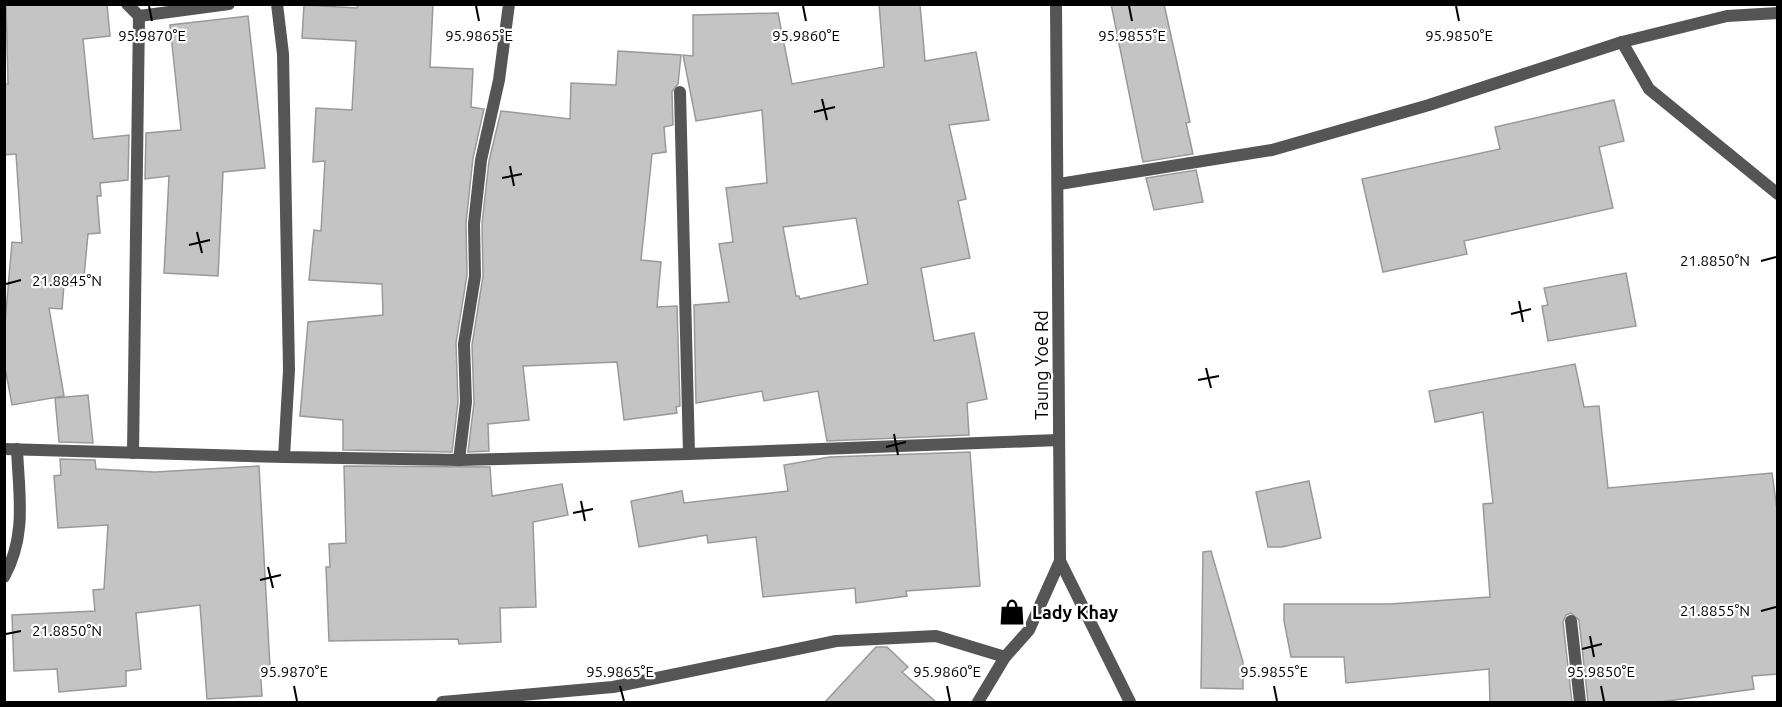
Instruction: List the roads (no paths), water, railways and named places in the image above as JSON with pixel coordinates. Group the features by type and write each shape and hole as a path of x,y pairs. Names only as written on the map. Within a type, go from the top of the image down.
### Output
{"street":[{"path":"127,4 140,16 133,453"},
{"path":"140,16 229,4"},
{"path":"277,4 283,54 289,370 284,457"},
{"path":"459,460 466,402 464,344 475,276 474,224 479,171 499,80 509,4"},
{"name":"Taung Yoe Rd","path":"978,702 1005,657 1029,630 1060,561 1056,4"},
{"path":"1059,184 1272,150 1429,105 1622,42 1727,16 1778,13"},
{"path":"1622,42 1649,89 1778,194"},
{"path":"680,92 689,454"},
{"path":"4,577 14,558 21,528 11,449 459,460 1059,440"},
{"path":"1060,561 1130,702"},
{"path":"1571,621 1580,702"},
{"path":"442,702 613,687 836,641 936,636 1005,657"}],"place":[{"name":"Lady Khay","path":"1012,612"}]}
